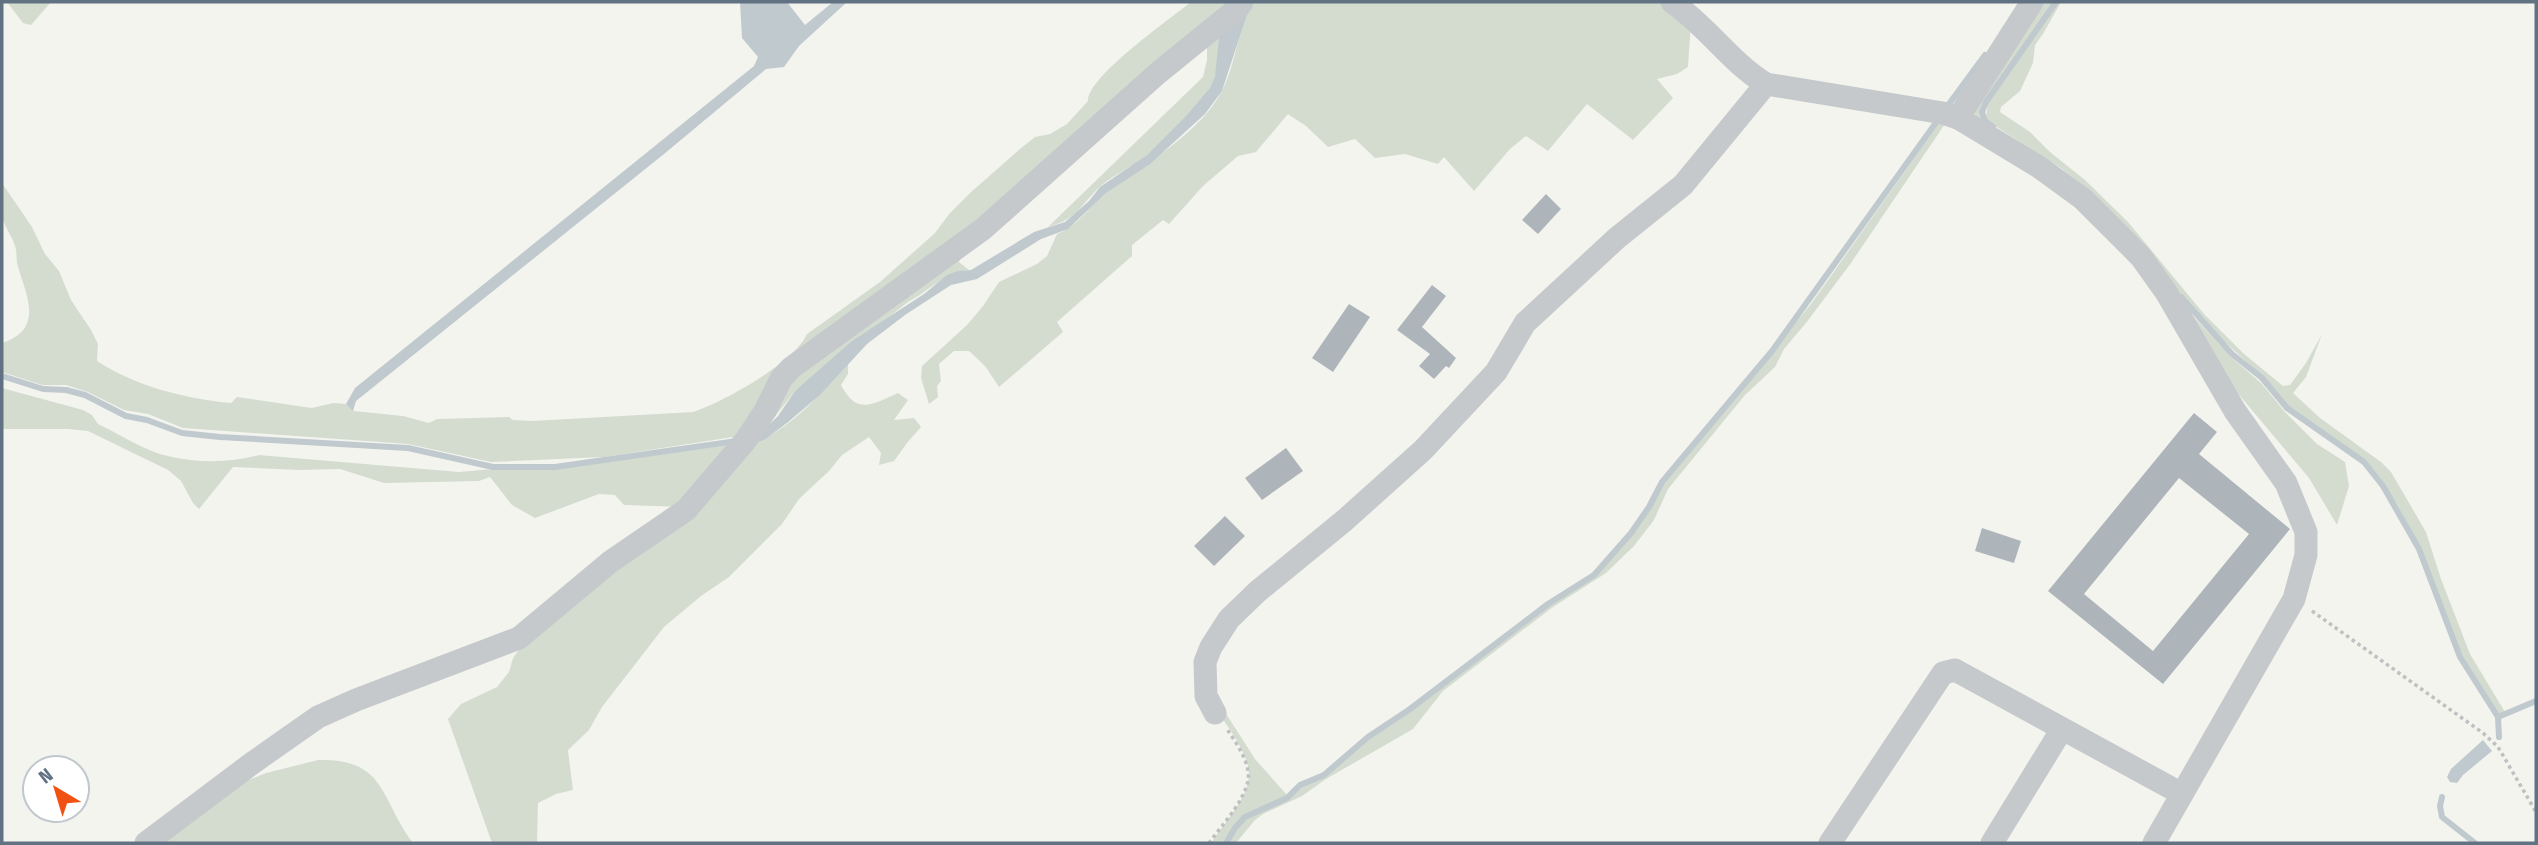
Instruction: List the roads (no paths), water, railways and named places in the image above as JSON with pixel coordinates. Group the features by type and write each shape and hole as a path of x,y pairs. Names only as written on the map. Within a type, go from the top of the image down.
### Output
{"street":[{"path":"146,843 251,764 318,718 519,638 610,562 686,510 746,440 781,380 791,368 983,229 1242,2"},
{"path":"1672,2 1693,16 1747,72 1766,84 1943,113 1958,118 2039,167 2083,199 2141,257 2166,292 2235,411 2286,483 2306,531 2306,555 2294,599 2154,843"},
{"path":"1958,118 2032,2"},
{"path":"1215,713 1206,696 1205,662 1229,619 1423,450 1496,372 1525,323 1617,238 1683,185 1766,84"},
{"path":"1830,843 1943,673 1955,670 2182,794"},
{"path":"1992,843 2062,729"}],"waterway":[{"path":"1993,127 1985,121 1982,112 1986,102 2056,2"},
{"path":"1946,108 1985,55"},
{"path":"1226,843 1245,817 1287,798 1300,785 1324,775 1368,737 1410,709 1548,604 1594,575 1631,533 1662,482 1772,351 1940,117"},
{"path":"2181,297 2232,354 2262,378 2287,408 2364,462 2383,486 2419,549 2460,657 2498,717 2499,737"},
{"path":"2,376 43,389 66,390 85,395 126,416 147,420 182,433 408,448 493,467 555,467 737,441"},
{"path":"2498,717 2536,701"},
{"path":"2442,797 2442,817 2475,843"}]}
